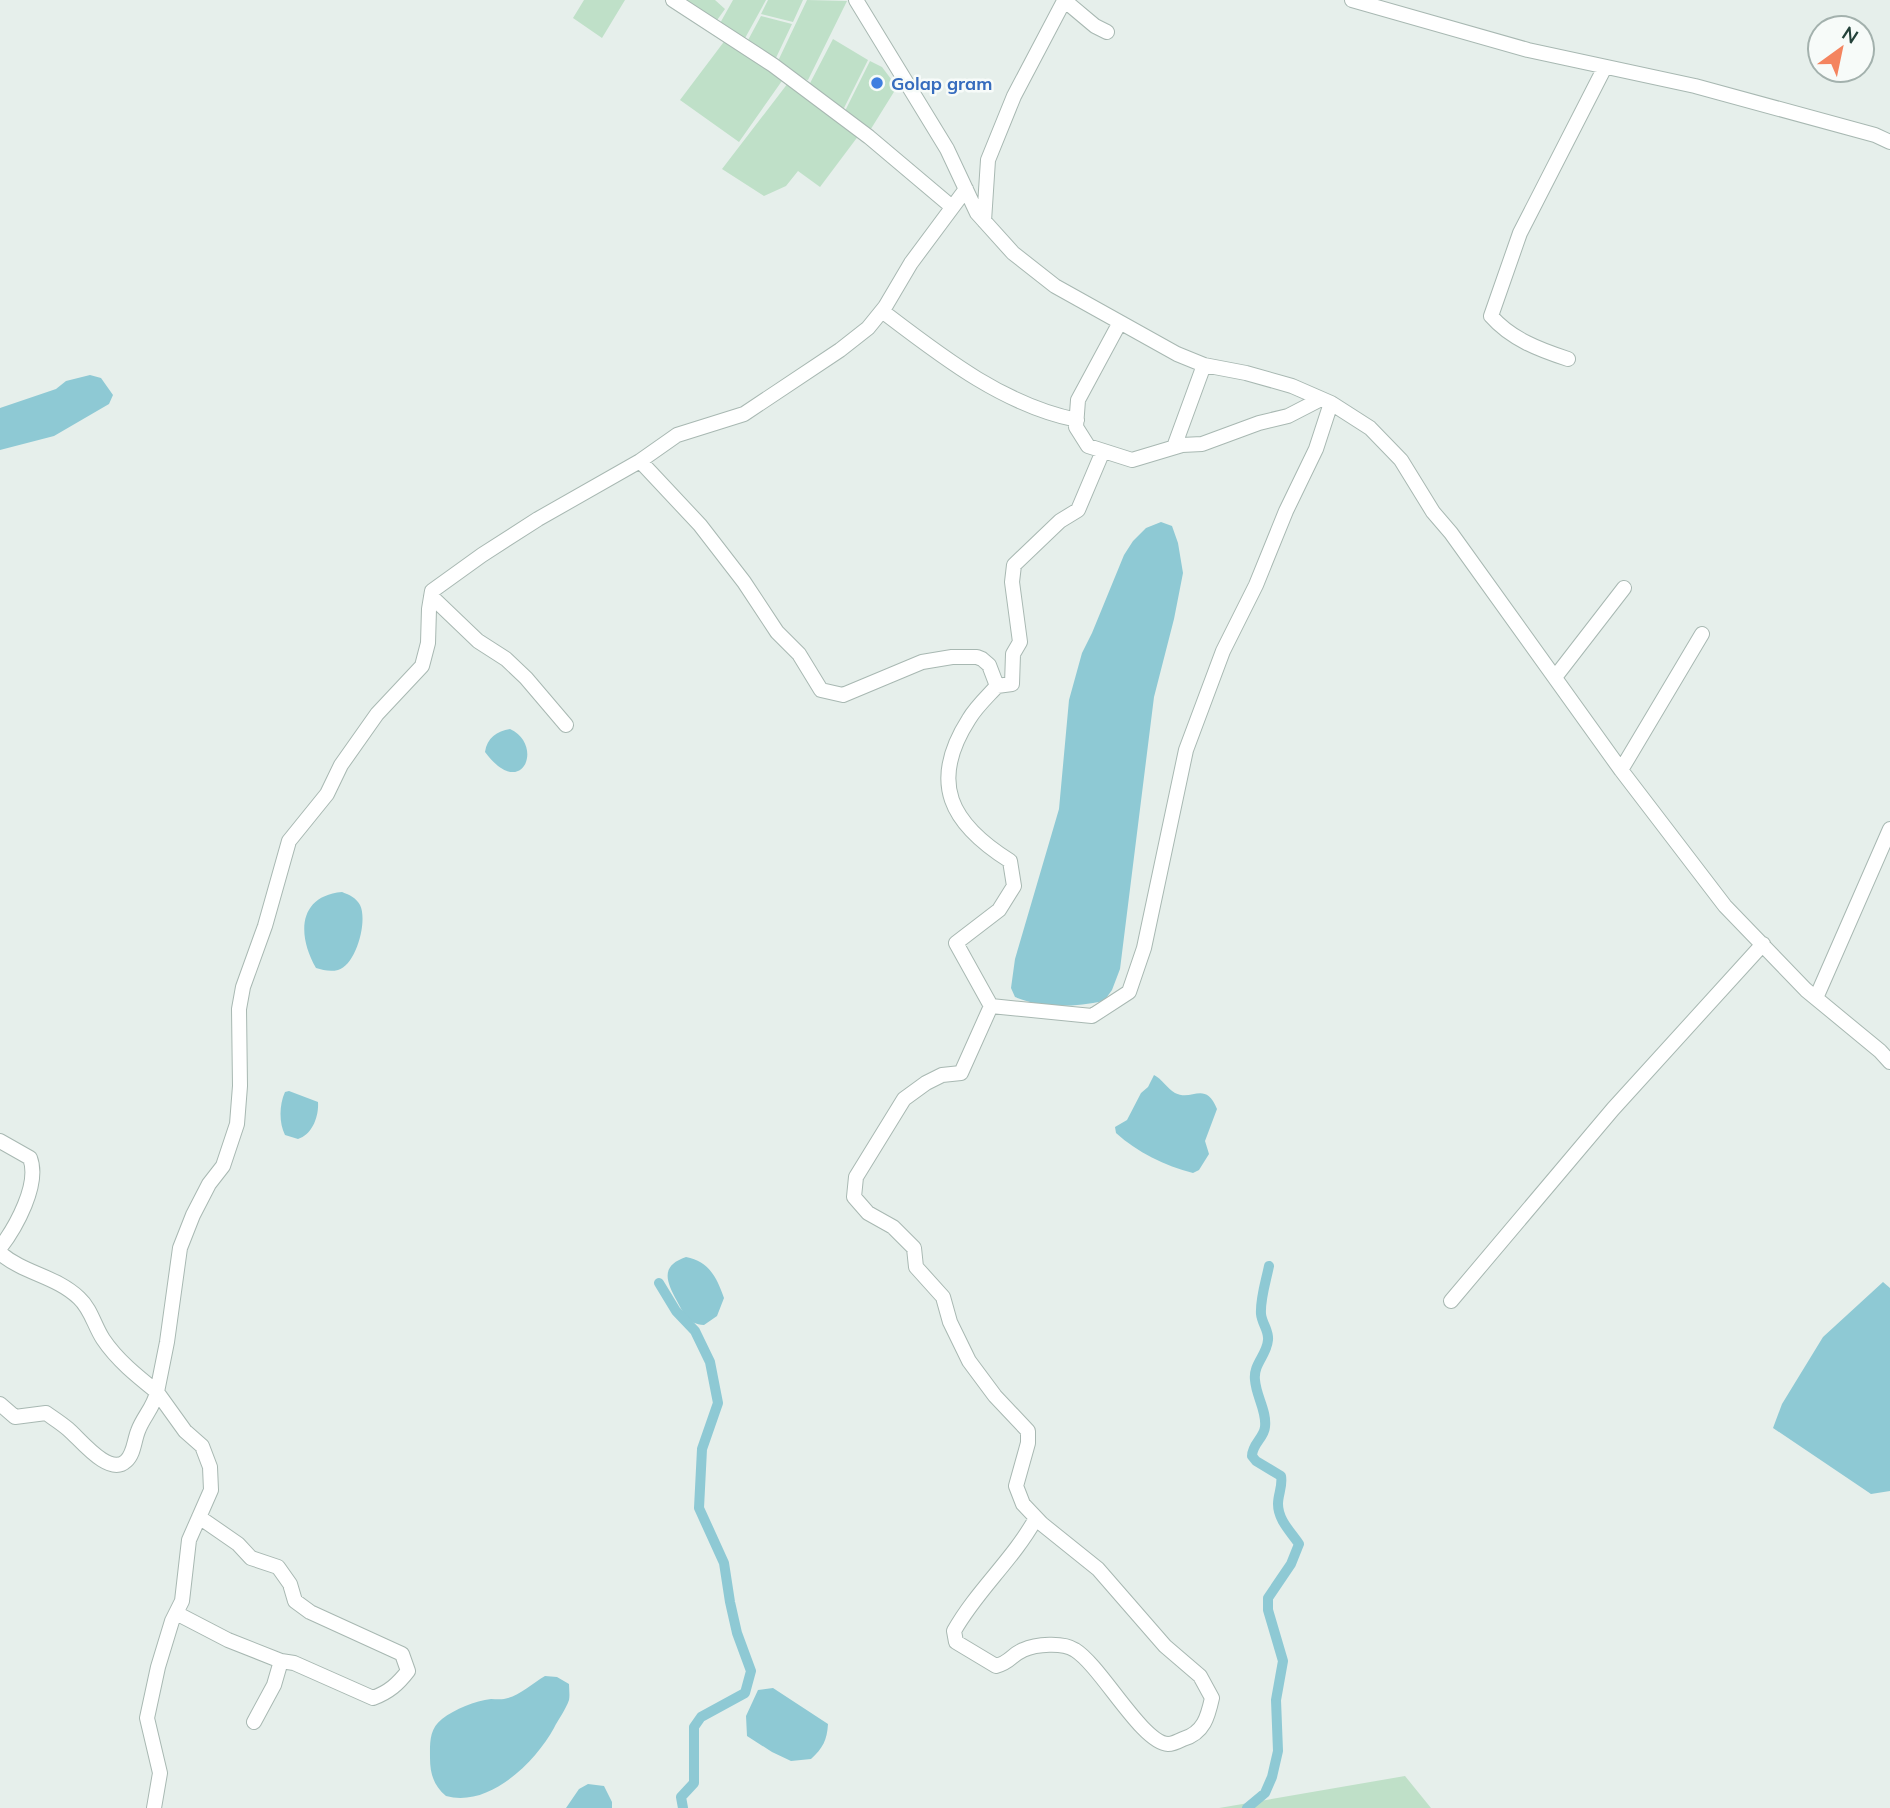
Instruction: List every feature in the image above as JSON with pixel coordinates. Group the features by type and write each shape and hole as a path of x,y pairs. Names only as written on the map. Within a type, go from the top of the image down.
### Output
{"street":[{"path":"673,0 784,73 869,137 952,206"},
{"path":"856,0 947,149 977,212 1013,253 1055,286 1177,354 1204,365 1292,386 1326,401 1370,428 1401,460 1433,512 1556,676 1621,770 1725,906 1816,998 1890,1062"},
{"path":"1352,0 1528,50 1695,86 1875,135 1890,142"},
{"path":"984,221 988,160 1014,96 1064,1 1095,26 1107,32"},
{"path":"1568,359 1544,351 1510,334 1491,316 1520,233 1605,67"},
{"path":"0,1404 15,1417 46,1413 68,1429 94,1454 115,1466 124,1463 132,1454 137,1431 154,1403 157,1392 180,1248 193,1215 222,1166 237,1124 240,1086 239,1009 243,986 265,926 289,841 327,794 341,765 377,714 422,666 428,643 432,591 538,519 640,461 677,435 744,414 840,350 868,328 882,311 911,263 966,189"},
{"path":"882,311 990,387 1045,412 1077,420"},
{"path":"1119,324 1078,400 1076,427 1088,446 1132,460 1174,447 1202,444 1326,401"},
{"path":"1174,447 1204,365"},
{"path":"991,1006 1092,1016 1129,992 1144,948 1186,750 1223,651 1256,585 1286,511 1316,449 1326,401"},
{"path":"991,1006 956,943 999,910 1014,886 1010,861 961,822 949,793 947,771 952,750 970,718 996,686 1012,684 1013,654 1020,642 1012,582 1014,565 1060,521 1077,510 1103,451"},
{"path":"640,461 700,525 744,582 777,632 799,654 821,690 843,695 922,662 952,657 982,659 989,665 996,686"},
{"path":"1556,676 1624,588"},
{"path":"431,596 478,641 506,659 526,678 566,725"},
{"path":"1621,770 1702,634"},
{"path":"1816,998 1890,829"},
{"path":"1451,1301 1614,1110 1763,944"},
{"path":"991,1006 961,1073 942,1075 904,1099 856,1177 854,1197 868,1213 893,1227 915,1248 916,1267 943,1297 950,1322 969,1362 995,1396 1028,1431 1028,1443 1016,1486 1023,1504 1098,1569 1165,1646 1199,1676 1212,1698 1206,1723 1190,1737 1168,1744 1152,1738 1093,1667 1074,1649 1050,1645 1021,1651 1009,1663 996,1666 957,1642 954,1631 966,1609 1018,1549 1037,1518"},
{"path":"0,1141 30,1158 33,1166 19,1218 0,1251 13,1264 52,1279 89,1307 99,1330 115,1354 157,1392 185,1431 202,1446 210,1467 211,1490 188,1540 182,1601 158,1667 147,1718 160,1773 154,1808"},
{"path":"176,1613 228,1640 294,1664 373,1698 398,1684 408,1671 402,1654 310,1612 295,1601 290,1584 278,1567 251,1558 238,1544 199,1517"},
{"path":"254,1722 274,1685 281,1661"}],"green space":[{"path":"584,0 625,0 602,38 573,18"},
{"path":"681,0 715,0 725,9 715,23"},
{"path":"733,0 766,0 744,40 719,25"},
{"path":"768,0 803,0 793,22 761,14"},
{"path":"807,0 847,1 808,80 801,79 778,61"},
{"path":"761,16 792,24 775,60 747,42"},
{"path":"726,39 784,78 739,142 680,100"},
{"path":"833,39 868,60 842,112 808,87"},
{"path":"870,61 882,67 897,87 869,132 844,113"},
{"path":"788,83 859,135 820,187 798,171 786,186 764,196 722,169"},
{"path":"1405,1776 1431,1808 1219,1808"}],"water":[{"path":"90,375 101,378 113,395 109,404 54,436 0,450 0,408 56,389 66,381"},
{"path":"1161,522 1172,526 1183,573 1154,697 1120,969 1112,990 1104,1001 1059,1006 1037,1004 1015,997 1011,988 1015,959 1059,809 1069,700 1082,653 1124,555 1146,528"},
{"path":"510,729 526,746 527,756 518,771 509,772 498,766 485,752 493,736"},
{"path":"342,892 357,900 360,905 362,921 359,942 350,960 338,970 316,968 306,943 305,919 309,909 317,901 327,895"},
{"path":"1154,1075 1175,1093 1208,1096 1217,1109 1205,1141 1209,1154 1199,1170 1193,1173 1152,1158 1116,1133 1115,1127 1127,1120"},
{"path":"289,1091 318,1102 314,1125 307,1134 298,1139 285,1135 282,1125 282,1103 285,1092"},
{"path":"686,1257 706,1266 724,1298 717,1316 704,1325 687,1318 668,1281 672,1265"},
{"path":"1883,1282 1890,1288 1890,1491 1871,1494 1773,1428 1782,1404 1823,1337"},
{"path":"545,1676 557,1677 569,1684 569,1698 554,1728 536,1754 510,1779 495,1788 463,1798 446,1796 436,1784 430,1764 431,1737 438,1723 453,1712 472,1704 513,1696"},
{"path":"773,1688 828,1724 824,1743 811,1759 791,1761 747,1736 746,1716 758,1690"},
{"path":"588,1784 604,1786 612,1808 566,1808 579,1789"}],"waterway":[{"path":"1247,1808 1265,1793 1278,1751 1276,1700 1283,1661 1268,1610 1268,1598 1291,1564 1299,1544 1280,1515 1278,1500 1281,1476 1252,1456 1265,1427 1255,1374 1268,1340 1261,1308 1269,1266"},
{"path":"659,1283 676,1311 695,1331 710,1362 718,1403 702,1449 699,1508 724,1563 737,1633 751,1671 745,1693 701,1717 694,1727 694,1783 681,1797 683,1808"}],"place":[{"name":"Golap gram","path":"877,83"}]}
